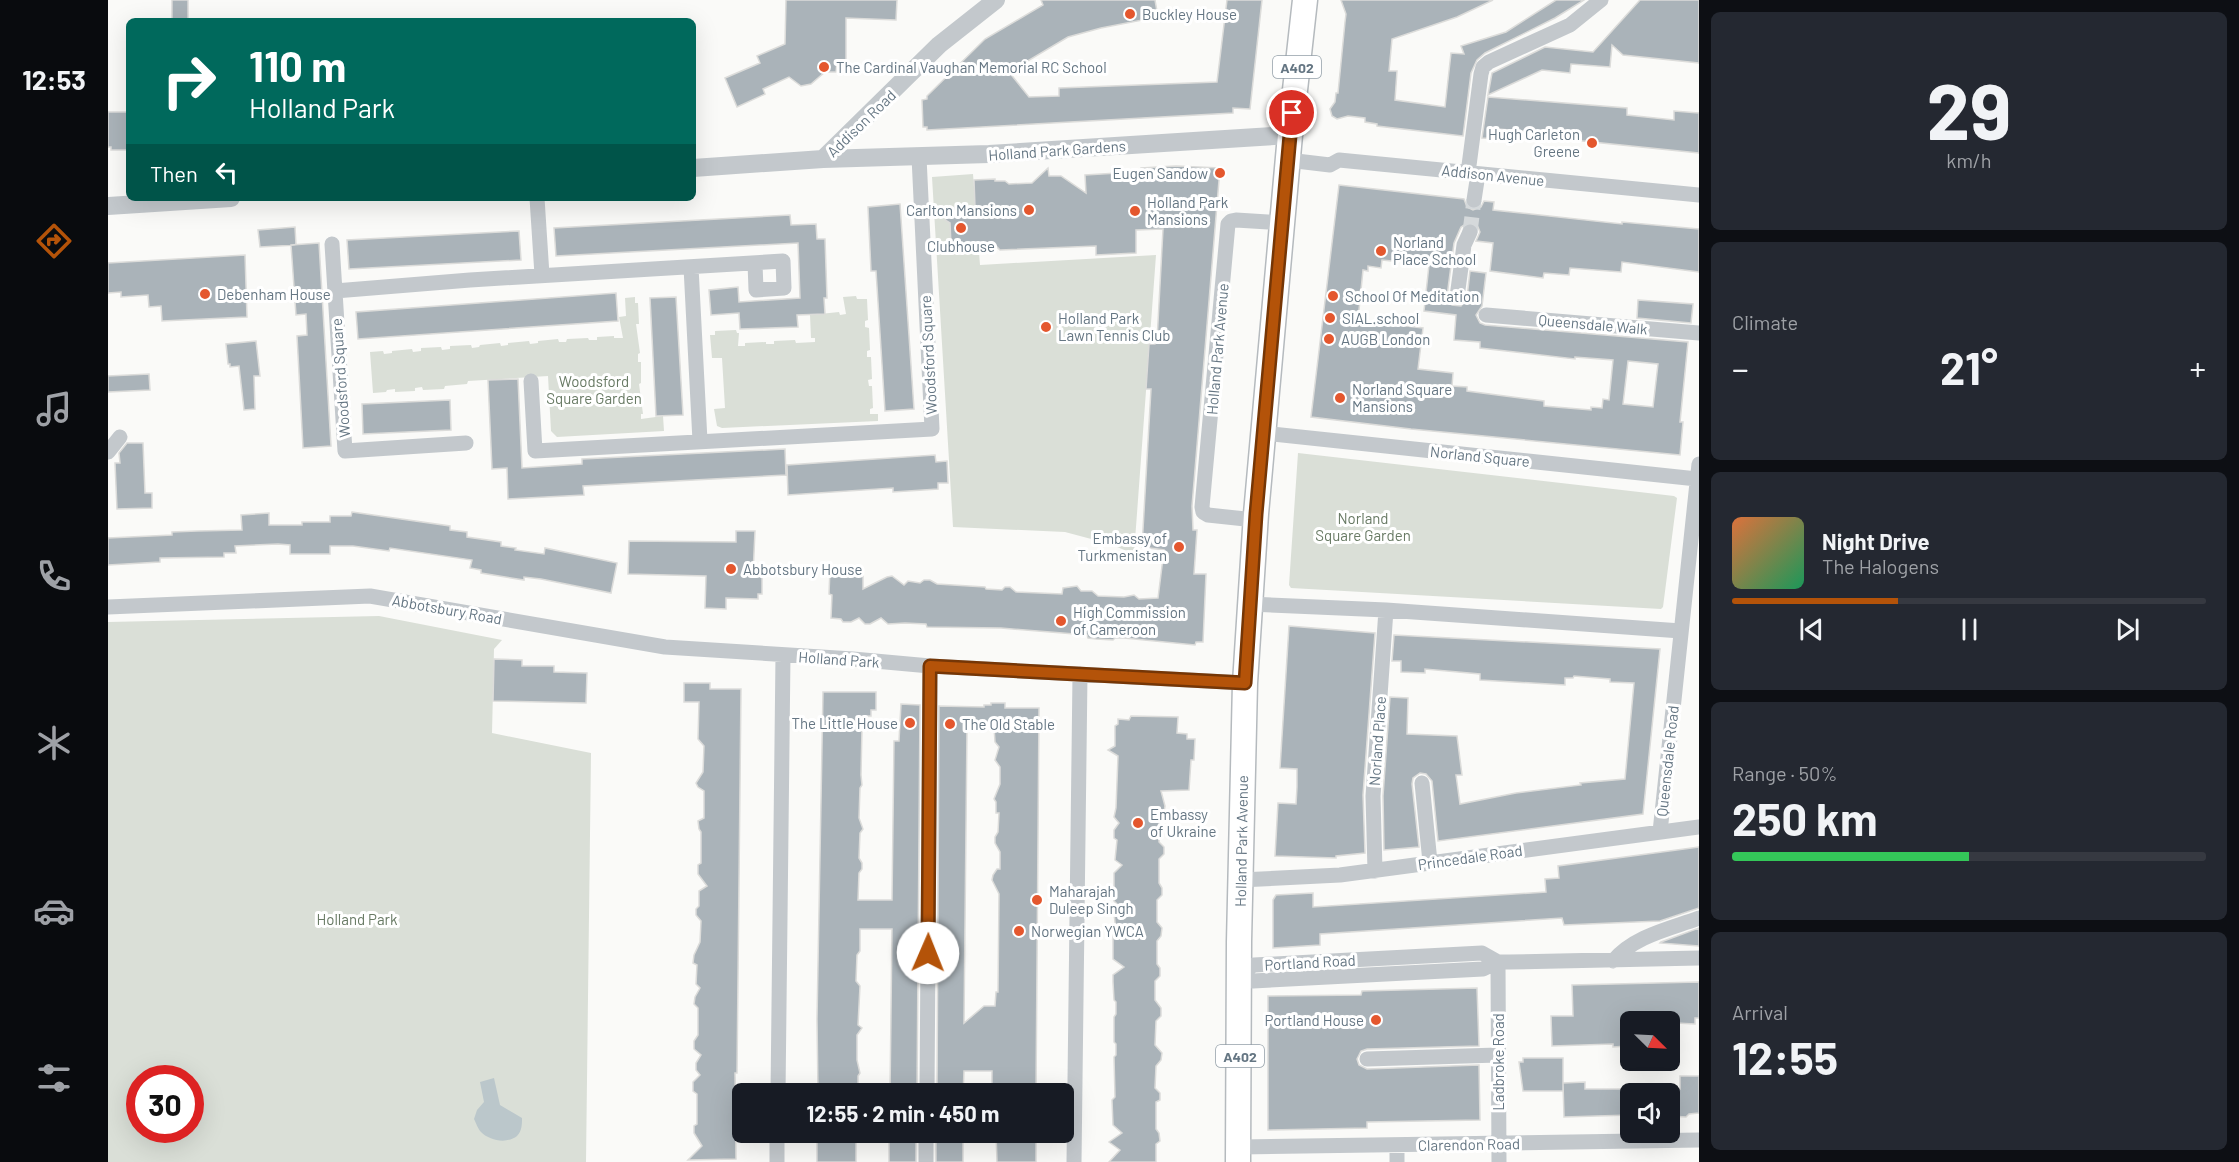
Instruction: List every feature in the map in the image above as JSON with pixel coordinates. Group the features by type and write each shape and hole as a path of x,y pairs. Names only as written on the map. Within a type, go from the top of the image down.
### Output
{"main road":[{"name":"Holland Park Avenue","path":"1238,1154 1240,880 1245,683 1255,520 1290,135 1305,0"}],"street":[{"name":"Addison Road","path":"696,168 823,159 939,45 996,0"},
{"path":"1474,200 1473,173 1480,74 1483,67 1489,62 1570,25 1601,0"},
{"name":"Holland Park Gardens","path":"823,159 918,157 1290,135"},
{"name":"Woodsford Square","path":"531,381 535,451 932,429 918,157"},
{"name":"Addison Avenue","path":"1288,160 1330,165 1339,160 1699,195"},
{"path":"108,206 185,201"},
{"path":"537,201 542,275"},
{"name":"Holland Park Avenue","path":"1255,520 1208,515 1203,512 1205,472 1228,224 1236,220 1282,223"},
{"path":"1457,297 1464,245 1470,232"},
{"name":"Woodsford Square","path":"332,244 345,451 466,443"},
{"path":"335,291 542,275 755,263"},
{"path":"691,267 700,441"},
{"name":"Queensdale Walk","path":"1486,315 1699,333"},
{"name":"Norland Square","path":"1263,433 1698,472 1674,689"},
{"path":"108,452 120,437"},
{"name":"Abbotsbury Road","path":"108,607 370,596 651,646 783,656"},
{"path":"1250,604 1386,610 1681,631"},
{"name":"Norland Place","path":"1375,871 1373,796 1386,610"},
{"name":"Holland Park","path":"777,1083 783,656 1245,683"},
{"path":"927,1083 930,666"},
{"path":"1074,1162 1080,674"},
{"name":"Queensdale Road","path":"1660,832 1674,689"},
{"path":"1422,783 1430,862"},
{"name":"Princedale Road","path":"1240,880 1375,871 1699,827"},
{"path":"1613,961 1623,949 1634,943 1699,918"},
{"name":"Portland Road","path":"1240,973 1253,981 1482,969 1498,962 1699,958"},
{"name":"Ladbroke Road","path":"1498,962 1498,1162"},
{"path":"1366,1059 1498,1055"},
{"name":"Clarendon Road","path":"1238,1154 1397,1145 1699,1140"},
{"path":"777,1143 777,1162"},
{"path":"926,1143 926,1162"},
{"path":"1397,1145 1397,1162"}],"green space":[{"name":"Holland Park Lawn Tennis Club","path":"973,174 980,265 1156,255 1134,554 1110,544 1065,532 953,527 932,177"},
{"path":"856,296 857,299 867,299 868,320 865,321 865,327 869,328 870,350 867,351 867,357 871,357 872,379 868,380 869,386 872,386 873,408 870,409 870,414 878,414 878,421 722,428 717,426 714,409 725,408 722,358 712,358 710,335 715,335 715,331 736,330 739,333 738,346 745,346 745,343 774,344 774,341 815,342 815,338 811,338 810,315 839,312 840,315 846,314 843,297"},
{"name":"Woodsford Square Garden","path":"635,297 635,303 638,303 639,324 636,324 640,353 638,362 641,362 641,383 639,384 643,414 641,414 641,419 663,416 664,431 557,437 551,431 548,376 468,381 467,384 445,386 444,389 423,390 422,387 415,388 415,391 395,392 395,389 373,393 370,352 383,351 384,354 412,349 413,352 421,351 421,348 441,347 442,350 450,349 450,346 471,345 472,348 480,345 500,343 501,346 529,341 530,344 558,339 559,342 566,342 567,339 597,340 597,337 614,336 614,338 623,338 619,317 626,316 625,298"},
{"name":"Norland Square Garden","path":"1298,453 1674,496 1677,498 1663,607 1661,609 1291,588 1289,585"},
{"name":"Holland Park","path":"379,616 502,640 494,649 492,733 591,753 586,1162 108,1162 108,622"}],"shaded area":[{"path":"494,1078 500,1105 522,1118 519,1134 508,1140 489,1138 481,1132 474,1119 477,1110 484,1102 480,1082"}],"building":[{"path":"172,0 188,0 188,18 172,18"},
{"path":"786,0 897,0 896,20 846,18 846,62 837,62 836,72 825,72 811,84 801,86 789,77 763,89 765,94 737,107 725,78 760,63 757,56 785,44"},
{"path":"1041,0 1155,0 1158,17 1068,37 1009,72 1029,97 1059,96 1059,88 1217,82 1227,0 1262,0 1250,109 1233,108 1233,113 927,130 927,127 923,127 922,100 927,99 927,96 985,39 1043,5"},
{"path":"1341,0 1493,0 1457,17 1392,39 1389,71 1397,71 1395,100 1445,107 1451,53 1464,54 1461,46 1506,32 1556,0 1584,0 1555,18 1485,53 1477,60 1471,73 1463,136 1377,126 1377,124 1365,122 1365,118 1348,116 1337,119 1332,116 1330,109 1338,93 1346,14"},
{"path":"1640,0 1699,0 1699,63 1623,55 1612,45 1610,67 1571,64 1570,73 1542,70 1488,95 1492,73 1545,47 1593,52"},
{"path":"1488,97 1627,108 1627,115 1674,120 1674,111 1699,113 1699,153 1544,137 1544,133 1499,129 1498,139 1482,138"},
{"path":"108,112 126,112 126,150 111,150 111,147 108,147"},
{"path":"1176,166 1220,168 1192,506 1193,530 1197,530 1194,574 1206,574 1203,642 1196,642 1195,645 1124,638 1096,639 1088,638 1087,635 1001,628 888,624 881,618 865,624 859,618 851,622 843,622 841,619 831,618 830,569 853,570 852,575 863,576 863,589 892,576 904,585 908,581 920,583 930,580 937,584 1002,590 1010,587 1016,592 1062,594 1063,588 1077,586 1081,591 1092,591 1098,596 1134,595 1139,599 1158,598 1164,550 1142,547 1151,389 1146,389 1149,344 1155,344 1157,341 1163,229 1136,230 1136,253 1096,255 1096,246 1000,250 992,242 985,251 959,254 951,246 950,223 945,220 949,214 949,208 975,207 974,180 995,179 995,181 1005,181 1009,184 1032,183 1048,168 1049,176 1061,176 1086,193 1085,175"},
{"path":"1339,185 1464,199 1467,207 1473,210 1481,207 1484,201 1494,202 1493,210 1622,224 1622,222 1699,229 1699,272 1622,262 1621,272 1570,268 1569,275 1544,273 1543,278 1490,271 1493,243 1476,241 1480,232 1475,223 1469,222 1461,227 1454,243 1447,296 1452,305 1461,306 1467,298 1470,271 1486,273 1482,306 1476,315 1480,323 1485,325 1688,342 1680,422 1683,422 1680,455 1311,417","holes":["1382,260 1429,265 1424,311 1456,315 1454,340 1480,342 1480,348 1575,359 1575,357 1613,360 1609,400 1603,399 1602,408 1591,407 1591,410 1544,406 1544,401 1467,391 1467,387 1452,386 1453,373 1418,369 1423,328 1358,320 1363,270 1368,271 1368,266 1381,268","1628,361 1658,364 1653,407 1623,404"]},
{"path":"900,204 914,409 885,411 876,271 871,271 868,207"},
{"path":"790,215 791,225 816,224 817,239 825,239 827,298 824,298 825,314 797,315 798,327 740,329 739,313 711,315 709,290 738,287 739,302 800,298 798,243 556,256 554,228"},
{"path":"295,227 296,245 260,247 258,230"},
{"path":"519,231 521,260 349,269 347,240"},
{"path":"319,243 331,446 303,448 297,336 307,335 306,314 296,315 291,245"},
{"name":"Debenham House","path":"245,255 247,317 162,321 161,306 149,307 148,295 121,297 121,292 108,293 108,263"},
{"path":"616,293 618,321 358,339 356,312"},
{"path":"676,297 683,415 656,416 650,298"},
{"path":"1638,300 1693,304 1691,323 1637,318"},
{"path":"256,341 260,376 254,376 255,409 244,410 239,366 230,367 228,364 226,344"},
{"path":"149,374 150,390 108,392 108,376"},
{"path":"518,379 522,468 582,464 582,459 785,449 786,475 583,486 584,495 508,499 507,468 492,469 488,380"},
{"path":"450,400 451,430 363,434 362,404"},
{"path":"127,443 143,443 145,493 152,493 152,508 117,509 115,463 120,463 119,453"},
{"path":"935,455 936,462 947,461 948,483 938,483 938,489 893,492 893,488 788,495 787,465"},
{"path":"352,512 450,526 450,530 467,532 467,537 501,542 501,546 516,548 515,550 544,554 545,548 617,563 611,593 541,579 524,577 524,580 481,573 481,570 470,568 472,560 390,548 389,551 353,546 330,546 330,554 290,554 290,545 235,546 236,553 224,553 224,557 160,558 160,562 108,565 108,538 172,535 172,532 242,530 241,515 269,513 269,525 302,525 302,522 330,522 330,516 351,516"},
{"path":"736,531 755,531 753,575 762,575 762,594 758,594 758,599 726,598 726,609 705,608 706,576 628,574 629,541 736,542"},
{"path":"1289,626 1375,633 1363,795 1365,853 1336,856 1336,858 1275,856 1278,803 1296,804 1297,769 1280,768"},
{"path":"1394,635 1660,649 1643,814 1438,841 1432,781 1426,774 1420,773 1413,778 1412,784 1419,847 1384,850 1383,796 1390,697 1408,698 1407,734 1457,736 1462,775 1456,775 1460,804 1516,793 1581,785 1580,783 1625,779 1634,683 1574,676 1565,678 1565,685 1480,680 1480,674 1425,669 1425,673 1401,672 1401,661 1392,661"},
{"path":"494,659 522,660 522,666 554,666 554,672 587,673 586,703 493,701"},
{"path":"684,683 710,683 710,689 741,689 737,1073 735,1073 735,1083 732,1083 732,1143 736,1143 736,1159 688,1160 702,1146 694,1133 694,1126 697,1124 697,1094 693,1091 693,1082 700,1075 696,1070 696,1063 701,1055 694,1049 694,1041 698,1035 698,1008 694,1004 700,988 696,984 697,965 693,963 700,942 701,921 696,915 696,909 699,906 699,891 707,886 698,874 698,865 701,863 701,832 698,821 704,818 704,791 696,783 703,772 704,746 698,739 699,702 684,702"},
{"path":"823,692 876,692 876,710 871,710 871,716 864,716 864,728 862,728 862,785 859,818 863,829 860,833 859,858 862,869 859,873 858,900 892,900 894,741 899,741 901,704 920,705 917,1083 890,1083 892,929 860,929 856,981 860,986 858,1025 862,1028 857,1035 857,1060 860,1073 858,1083 818,1083"},
{"path":"1005,703 1005,708 1039,708 1036,1083 992,1083 992,1071 964,1071 963,1083 937,1083 939,706 984,707 984,705","holes":["994,727 995,742 999,747 995,760 1000,767 1000,784 994,799 996,813 999,813 995,843 1000,852 1000,869 997,869 992,880 999,894 998,992 996,992 995,1006 984,1006 964,1023 967,728"]},
{"path":"1131,716 1178,717 1177,733 1187,734 1187,739 1195,739 1189,790 1161,791 1165,806 1159,818 1159,842 1164,847 1164,854 1159,859 1159,883 1162,895 1157,900 1157,922 1162,928 1161,936 1157,941 1157,964 1160,968 1160,976 1155,981 1155,1000 1161,1008 1161,1016 1156,1021 1155,1045 1162,1053 1161,1060 1156,1066 1155,1088 1160,1093 1160,1100 1156,1102 1156,1129 1160,1141 1156,1144 1156,1162 1109,1162 1120,1150 1109,1142 1122,1133 1113,1125 1116,1002 1113,975 1124,967 1113,959 1113,934 1116,932 1114,913 1120,907 1114,901 1114,873 1122,865 1115,860 1117,840 1114,838 1114,830 1119,823 1114,817 1118,756 1108,750 1115,746 1115,726 1118,724 1118,719 1129,720"},
{"path":"1699,847 1699,908 1660,921 1564,925 1562,918 1320,934 1320,945 1273,948 1273,900 1276,895 1313,893 1313,907 1546,892 1545,879 1559,878 1558,866"},
{"path":"1699,928 1699,946 1660,943 1661,942"},
{"path":"1699,982 1699,1018 1695,1018 1695,1024 1680,1023 1680,1011 1620,1011 1620,1047 1613,1047 1613,1044 1552,1046 1551,1016 1573,1016 1572,985"},
{"path":"1477,988 1479,1046 1367,1049 1361,1051 1357,1059 1359,1065 1367,1069 1479,1065 1480,1120 1367,1122 1367,1128 1268,1130 1268,996 1361,995 1362,991"},
{"path":"1523,1058 1563,1058 1563,1091 1523,1091 1519,1062 1523,1062"},
{"path":"1680,1076 1699,1076 1699,1113 1680,1117"},
{"path":"1585,1082 1585,1089 1620,1089 1620,1115 1564,1117 1563,1083"},
{"path":"817,1143 856,1143 856,1162 817,1162"},
{"path":"889,1143 916,1143 916,1162 889,1162"},
{"path":"936,1143 963,1143 963,1162 936,1162"},
{"path":"996,1143 1036,1143 1036,1162 997,1162"}],"tunnel":[{"path":"1470,232 1474,200"}],"place":[{"name":"Buckley House","path":"1130,14"},
{"name":"The Cardinal Vaughan Memorial RC School","path":"824,67"},
{"name":"Hugh Carleton Greene","path":"1592,143"},
{"name":"Eugen Sandow","path":"1220,173"},
{"name":"Carlton Mansions","path":"1029,210"},
{"name":"Holland Park Mansions","path":"1135,211"},
{"name":"Clubhouse","path":"961,228"},
{"name":"Norland Place School","path":"1381,251"},
{"name":"Debenham House","path":"205,294"},
{"name":"School Of Meditation","path":"1333,296"},
{"name":"SIAL.school","path":"1330,318"},
{"name":"Holland Park Lawn Tennis Club","path":"1046,327"},
{"name":"AUGB London","path":"1329,339"},
{"name":"Norland Square Mansions","path":"1340,398"},
{"name":"Embassy of Turkmenistan","path":"1179,547"},
{"name":"Abbotsbury House","path":"731,569"},
{"name":"High Commission of Cameroon","path":"1061,621"},
{"name":"The Little House","path":"910,723"},
{"name":"The Old Stable","path":"950,724"},
{"name":"Embassy of Ukraine","path":"1138,823"},
{"name":"Maharajah Duleep Singh","path":"1037,900"},
{"name":"Norwegian YWCA","path":"1019,931"},
{"name":"Portland House","path":"1376,1020"}],"route":[{"path":"928,953 930,666 1245,683 1256,514 1292,113"}]}
